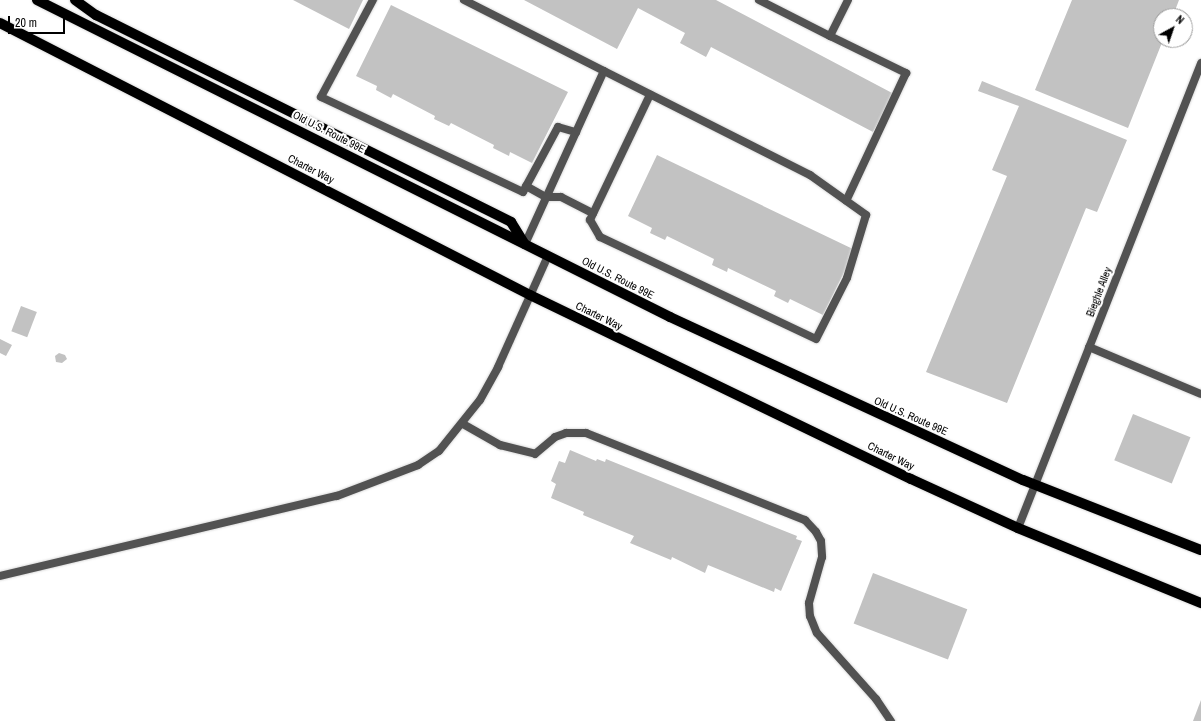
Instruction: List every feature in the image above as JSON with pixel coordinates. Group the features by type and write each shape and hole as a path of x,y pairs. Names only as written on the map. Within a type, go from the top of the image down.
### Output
{"main road":[{"name":"Old U.S. Route 99E","path":"37,0 670,317 845,400 1035,484 1201,550"},
{"path":"75,0 96,15 511,222 525,244"},
{"name":"Charter Way","path":"0,23 530,296 911,479 1018,528 1201,603"}],"street":[{"path":"373,0 322,97 523,192 558,127 576,132"},
{"path":"464,0 810,175 866,216 847,278 816,339 600,237 590,220 650,95"},
{"path":"759,0 906,73 846,201"},
{"path":"830,36 848,0"},
{"name":"Bieghle Alley","path":"1018,528 1201,64"},
{"path":"525,244 604,71"},
{"path":"526,186 546,197 561,197 593,213"},
{"path":"0,576 367,486 418,465 439,451 463,424 498,367 548,256"},
{"path":"1089,347 1201,394"},
{"path":"463,424 500,445 535,454 555,437 566,433 586,432 804,520 821,541 822,557 809,603 810,616 817,633 876,699 891,721"}],"building":[{"path":"293,0 363,0 349,29"},
{"path":"524,0 716,0 894,94 873,132 711,47 706,57 680,43 685,33 638,8 617,49"},
{"path":"1072,0 1179,0 1176,8 1153,8 1153,48 1160,48 1128,128 1035,90"},
{"path":"391,5 568,92 532,163 510,152 509,156 493,148 494,145 451,123 449,126 434,119 435,116 393,94 391,98 376,90 377,86 356,76"},
{"path":"982,81 1127,140 1097,212 1086,208 1007,403 926,372 1007,176 992,170 1019,106 978,91"},
{"path":"657,155 855,250 823,315 790,299 788,303 774,296 776,291 728,268 727,272 712,265 714,259 667,236 665,240 650,233 652,228 628,216"},
{"path":"21,306 37,312 27,337 11,331"},
{"path":"0,339 12,345 6,356 0,353"},
{"path":"59,353 65,355 67,359 62,363 56,362 55,356"},
{"path":"1133,414 1190,437 1172,484 1114,460"},
{"path":"570,450 596,461 597,459 605,462 606,459 797,536 796,539 802,541 781,591 775,588 774,592 708,565 705,573 672,557 671,560 630,543 634,536 583,515 584,512 551,498 556,484 551,481 559,461 565,463"},
{"path":"873,573 967,609 948,660 854,623"},
{"path":"1201,700 1201,721 1193,721"}]}
